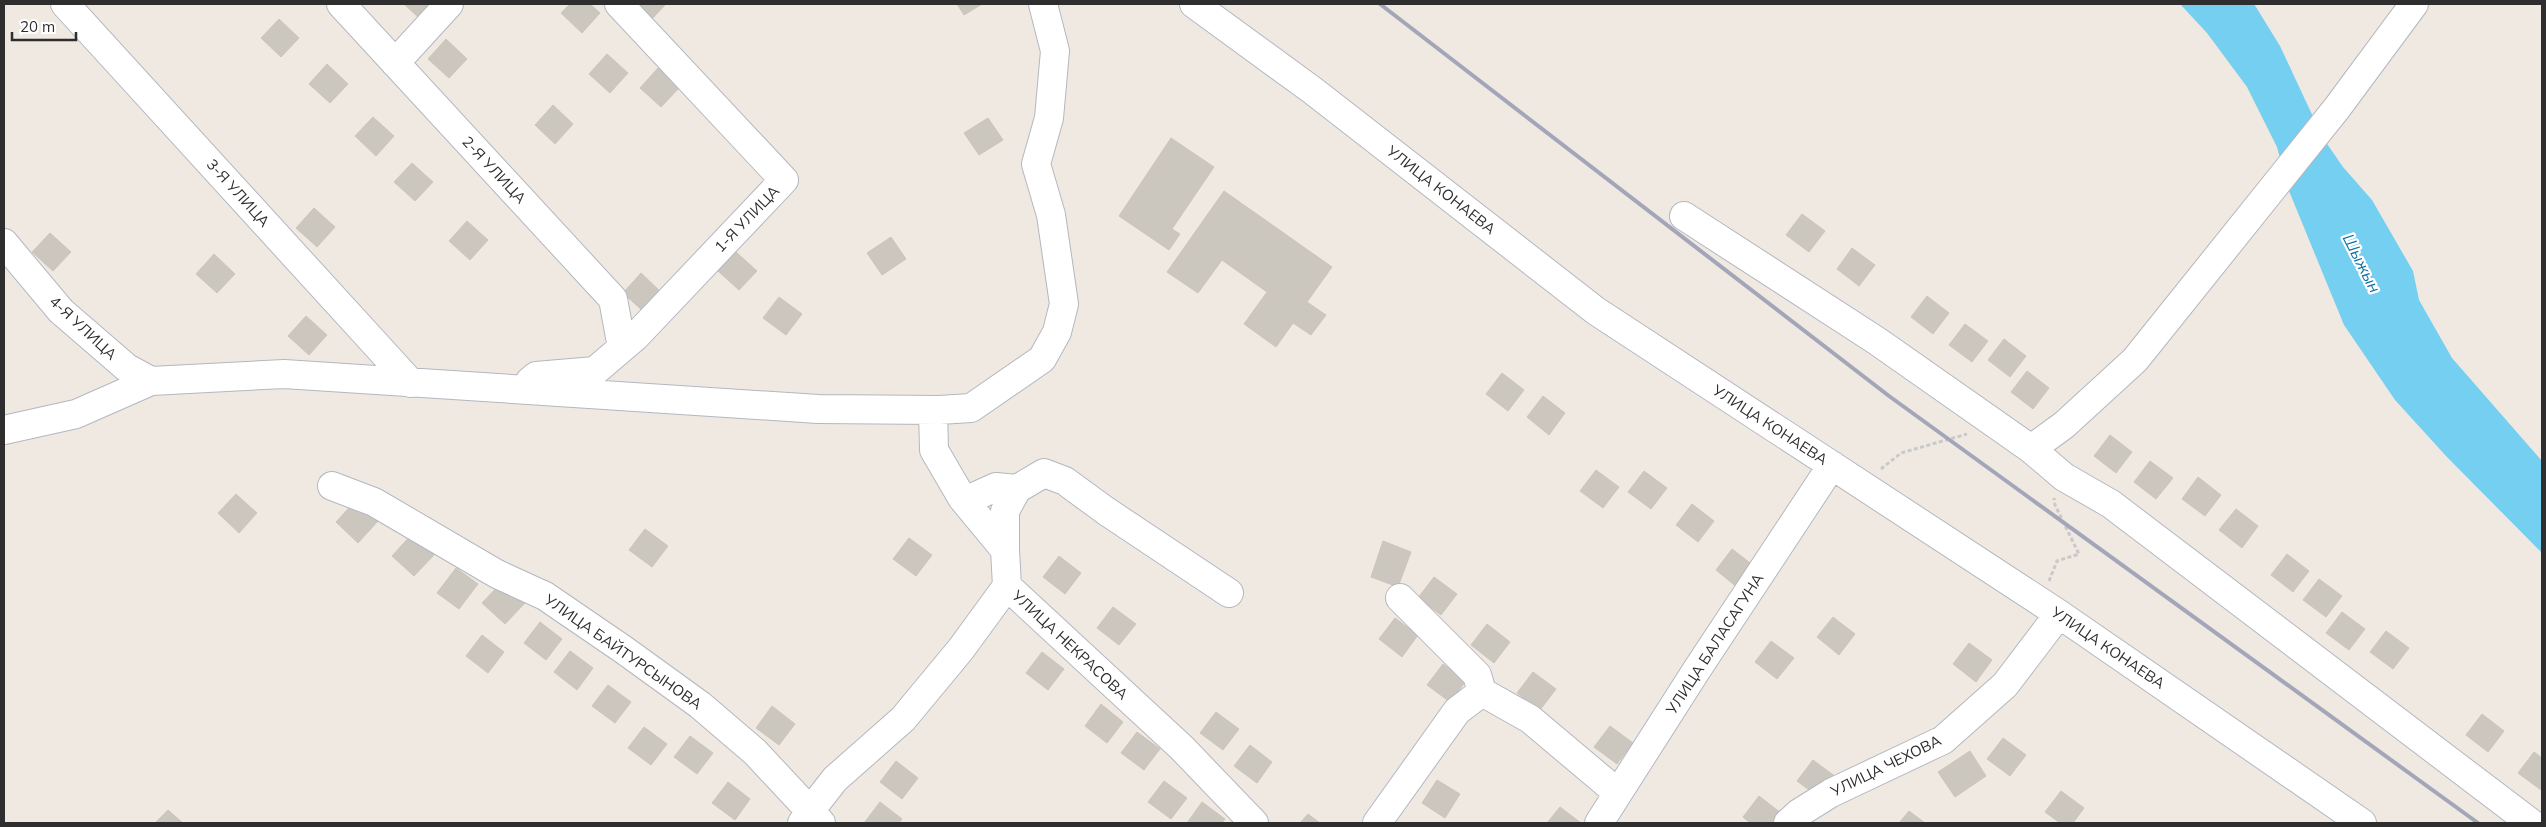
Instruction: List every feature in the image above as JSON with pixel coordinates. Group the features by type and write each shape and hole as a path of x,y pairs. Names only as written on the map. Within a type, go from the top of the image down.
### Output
{"street":[{"name":"3-Я УЛИЦА","path":"65,4 411,383"},
{"name":"2-Я УЛИЦА","path":"341,4 613,299 622,348"},
{"path":"395,62 449,4"},
{"name":"1-Я УЛИЦА","path":"519,390 536,376 595,371 622,348 784,180 618,4"},
{"path":"4,430 76,414 152,381 284,374 818,409 933,410 971,408 1042,359 1057,332 1064,304 1051,215 1036,164 1049,118 1055,51 1043,4"},
{"name":"УЛИЦА КОНАЕВА","path":"1194,4 1312,90 1596,311 2053,610 2362,823"},
{"path":"2031,449 2064,425 2135,360 2337,108 2414,4"},
{"path":"1684,216 1877,341 2031,449 2056,470 2111,504 2531,823"},
{"name":"4-Я УЛИЦА","path":"4,243 61,311 127,368 152,381"},
{"path":"933,410 934,450 964,501 1005,550"},
{"name":"УЛИЦА БАЛАСАГУНА","path":"1599,823 1832,466"},
{"path":"964,501 996,486 1017,488 1044,473 1065,481 1106,511 1229,593"},
{"name":"УЛИЦА БАЙТУРСЫНОВА","path":"332,486 374,502 497,574 545,596 624,650 700,705 755,752 811,819 835,779 904,719 961,649 1007,586"},
{"name":"УЛИЦА НЕКРАСОВА","path":"1017,488 1005,511 1007,586 1182,748 1254,823"},
{"path":"1400,598 1477,675 1482,692 1530,719 1618,793"},
{"name":"УЛИЦА ЧЕХОВА","path":"1788,823 1799,813 1831,793 1942,740 2006,685 2053,610"},
{"path":"1377,823 1457,711 1482,692"}],"path":[{"path":"1862,485 1901,453 1973,432 2007,432"},
{"path":"2053,610 2049,580 2057,561 2079,554 2055,505 2053,485 2056,470"}],"water":[{"name":"Шыжын","path":"2180,4 2254,4 2256,7 2280,46 2323,138 2343,167 2372,200 2413,271 2419,300 2452,358 2542,461 2542,553 2446,456 2395,400 2344,325 2289,191 2277,147 2247,87 2207,33"}],"building":[{"path":"404,4 434,4 420,19"},
{"path":"570,4 590,4 600,13 582,33 561,13"},
{"path":"629,4 666,4 649,22"},
{"path":"957,4 982,4 964,15"},
{"path":"279,19 299,38 281,57 261,38"},
{"path":"446,39 467,59 449,78 428,59"},
{"path":"607,54 628,73 610,93 589,74"},
{"path":"327,64 348,84 330,103 309,84"},
{"path":"658,68 679,88 661,107 640,88"},
{"path":"553,105 573,124 555,144 535,125"},
{"path":"373,117 394,136 376,156 355,136"},
{"path":"988,118 1003,140 979,155 964,133"},
{"path":"1171,138 1214,167 1172,229 1180,234 1169,250 1119,216"},
{"path":"412,163 433,182 415,201 394,182"},
{"path":"1224,191 1332,267 1307,302 1326,315 1311,335 1293,323 1276,347 1244,324 1267,292 1222,260 1198,293 1167,272"},
{"path":"314,208 335,227 317,247 296,228"},
{"path":"1802,214 1825,231 1809,252 1786,235"},
{"path":"467,221 488,240 470,260 449,241"},
{"path":"50,233 71,252 53,271 32,252"},
{"path":"891,237 906,259 882,275 867,253"},
{"path":"1852,248 1875,265 1859,286 1837,269"},
{"path":"736,252 757,271 739,290 718,271"},
{"path":"214,254 235,274 217,293 196,274"},
{"path":"641,273 662,293 644,312 623,293"},
{"path":"1927,296 1949,313 1933,334 1911,317"},
{"path":"779,297 802,314 786,335 763,318"},
{"path":"306,316 327,335 309,355 288,336"},
{"path":"1965,324 1988,341 1972,362 1949,345"},
{"path":"2004,339 2026,356 2010,377 1988,360"},
{"path":"2027,371 2049,388 2033,409 2011,392"},
{"path":"1502,373 1524,390 1508,411 1486,394"},
{"path":"1543,396 1565,413 1549,435 1527,417"},
{"path":"2110,435 2132,452 2116,473 2094,456"},
{"path":"2150,461 2173,478 2156,499 2134,482"},
{"path":"1596,470 1619,487 1603,508 1580,491"},
{"path":"1644,471 1667,488 1651,509 1628,492"},
{"path":"2198,477 2221,495 2205,516 2182,499"},
{"path":"236,494 257,513 239,533 218,513"},
{"path":"356,500 378,521 358,543 336,522"},
{"path":"1692,504 1714,521 1698,542 1676,525"},
{"path":"2236,509 2258,526 2242,548 2219,530"},
{"path":"645,529 668,546 652,567 629,550"},
{"path":"412,534 434,555 414,576 392,556"},
{"path":"909,538 932,555 916,576 893,559"},
{"path":"1383,541 1411,552 1398,587 1371,577"},
{"path":"1732,549 1754,566 1738,588 1716,570"},
{"path":"2287,554 2309,571 2293,592 2271,575"},
{"path":"1059,556 1081,573 1065,594 1043,577"},
{"path":"456,568 478,584 459,609 437,593"},
{"path":"1434,577 1457,594 1441,615 1418,598"},
{"path":"2319,579 2342,596 2326,617 2303,600"},
{"path":"502,582 525,603 505,624 482,603"},
{"path":"1113,607 1136,624 1119,645 1097,628"},
{"path":"2342,612 2365,629 2349,650 2326,633"},
{"path":"1833,617 1855,634 1839,655 1817,637"},
{"path":"1395,618 1418,635 1402,657 1379,639"},
{"path":"540,622 562,639 546,660 524,643"},
{"path":"1487,624 1510,642 1494,663 1471,645"},
{"path":"2386,631 2409,648 2393,669 2370,652"},
{"path":"482,635 504,652 488,673 466,656"},
{"path":"1771,641 1794,658 1777,679 1755,662"},
{"path":"1969,643 1992,660 1976,682 1953,664"},
{"path":"570,651 593,668 577,690 554,672"},
{"path":"1042,652 1064,669 1048,690 1026,673"},
{"path":"1443,664 1466,681 1450,702 1427,685"},
{"path":"1533,672 1556,689 1540,710 1517,693"},
{"path":"608,685 631,702 615,723 592,706"},
{"path":"1101,704 1123,722 1107,743 1085,726"},
{"path":"772,706 795,724 779,745 756,728"},
{"path":"1216,712 1239,729 1223,750 1200,733"},
{"path":"2482,714 2504,731 2488,752 2466,735"},
{"path":"1610,726 1633,743 1617,764 1594,747"},
{"path":"644,727 667,744 651,765 628,748"},
{"path":"1137,732 1160,749 1144,770 1121,753"},
{"path":"690,736 713,753 697,774 674,757"},
{"path":"2003,738 2026,755 2010,776 1987,759"},
{"path":"1250,745 1272,762 1257,783 1234,766"},
{"path":"1970,751 1986,776 1955,797 1938,772"},
{"path":"2534,752 2542,758 2541,790 2518,773"},
{"path":"1813,760 1836,777 1820,798 1797,781"},
{"path":"896,761 918,778 902,799 880,782"},
{"path":"1437,780 1460,794 1445,818 1422,803"},
{"path":"1164,781 1187,798 1171,819 1148,802"},
{"path":"728,782 750,799 735,820 712,803"},
{"path":"2061,791 2084,808 2073,823 2060,823 2045,812"},
{"path":"1759,796 1781,813 1774,823 1750,823 1743,817"},
{"path":"880,802 902,819 899,823 864,823"},
{"path":"1202,802 1225,819 1222,823 1187,823"},
{"path":"1560,807 1581,823 1547,823"},
{"path":"168,810 183,823 155,823"},
{"path":"1909,811 1925,823 1899,823"},
{"path":"1308,814 1320,823 1300,823"}],"railway":[{"path":"1380,4 1889,396 2478,823"}]}
